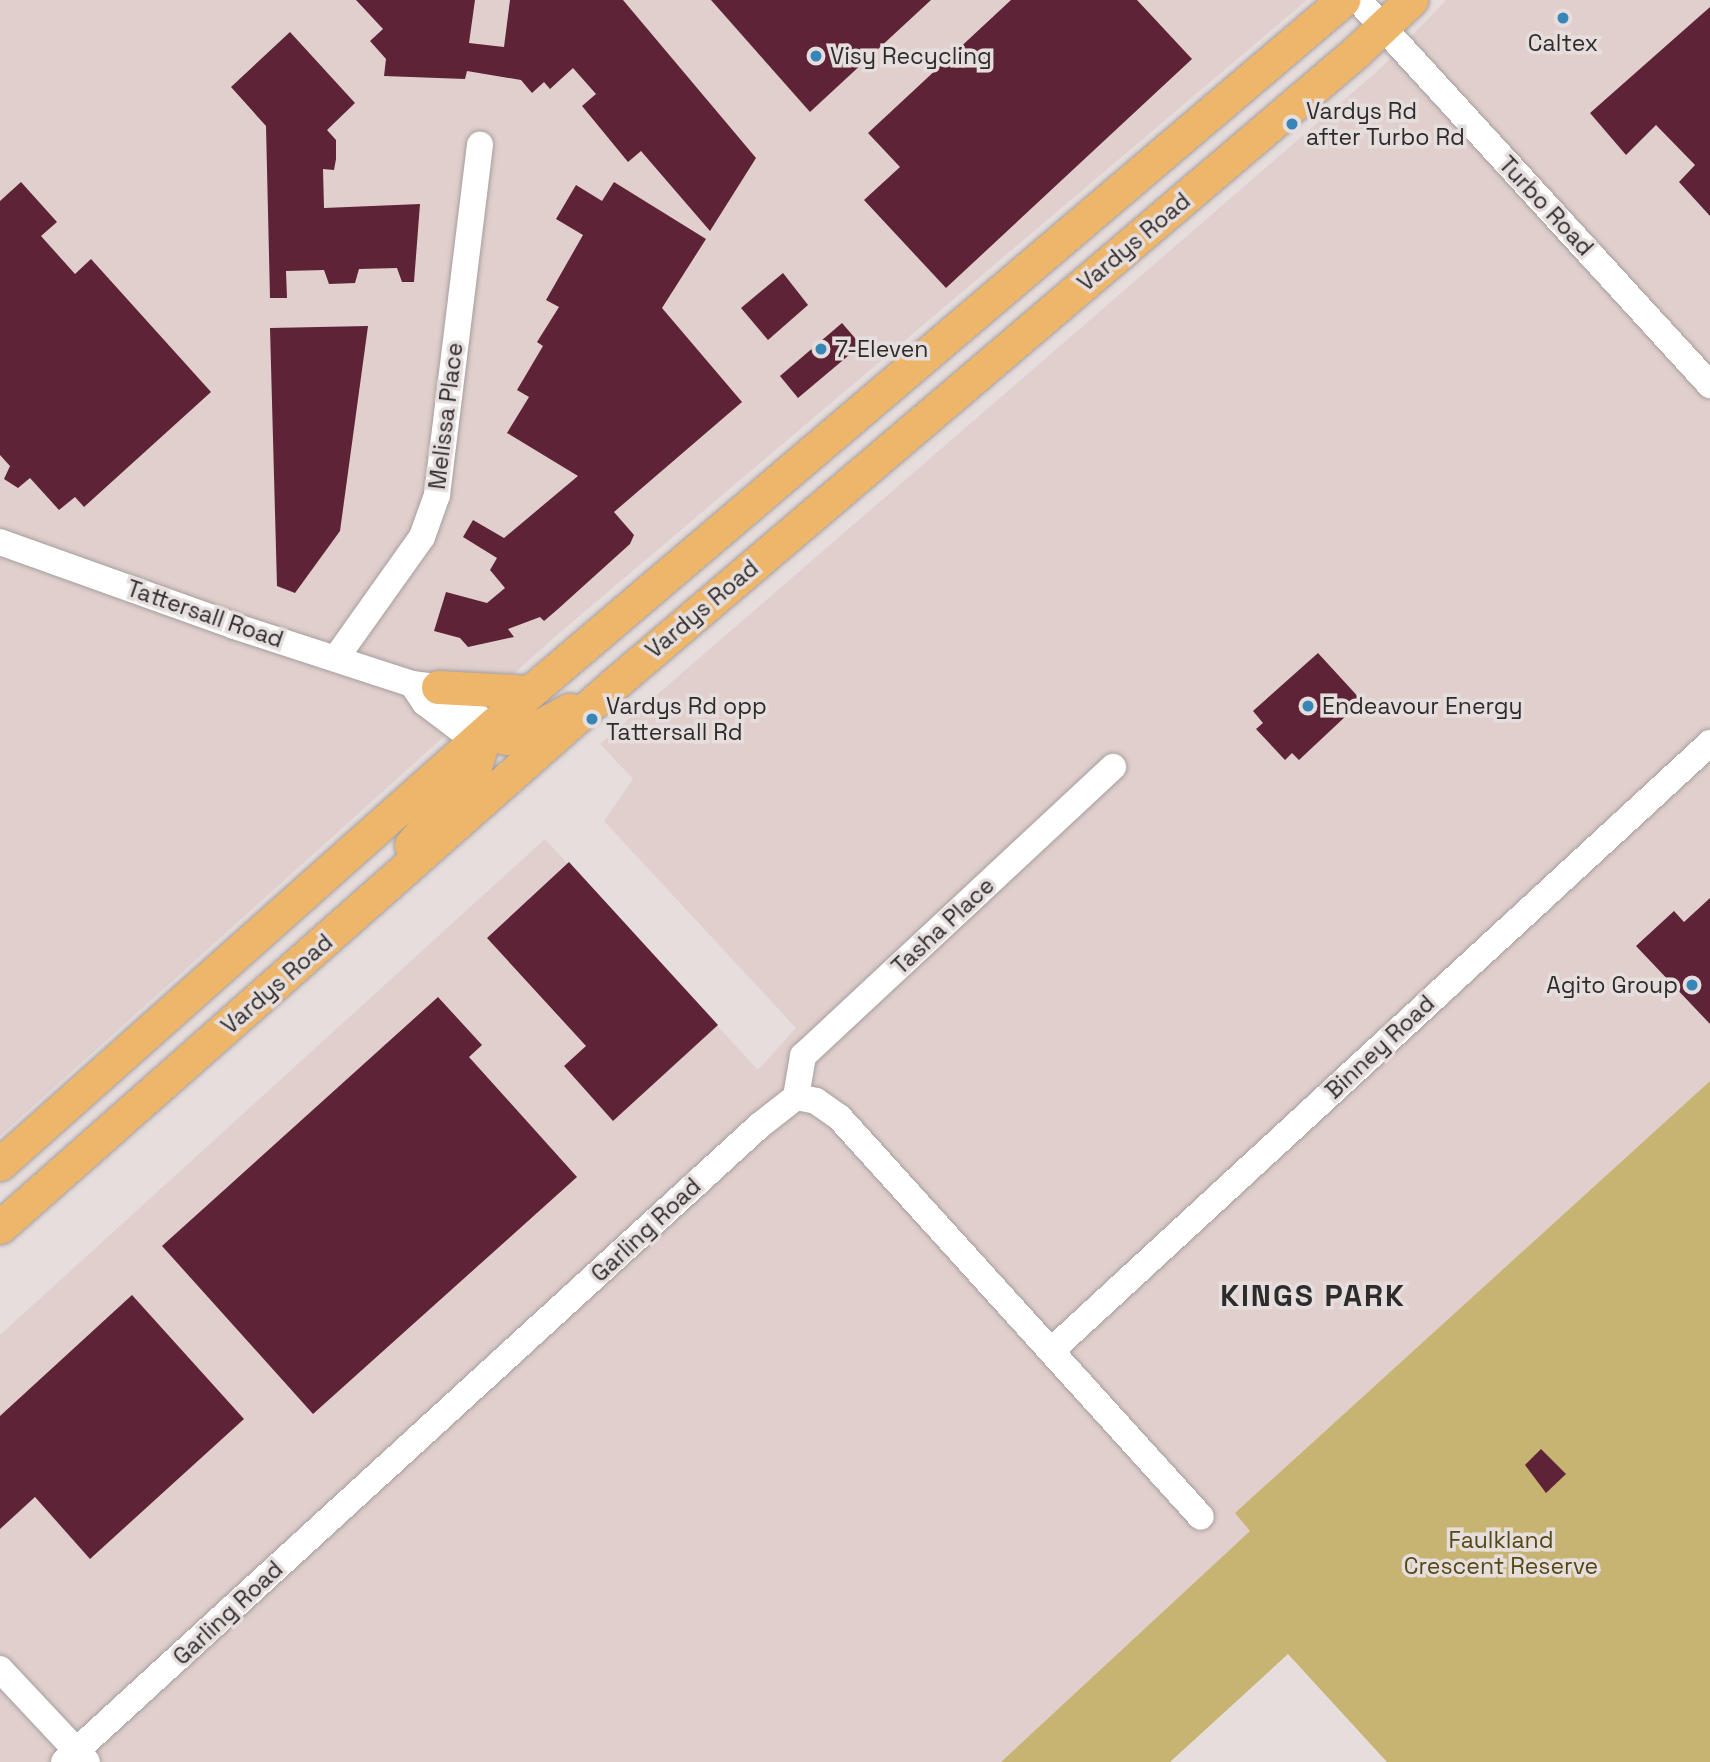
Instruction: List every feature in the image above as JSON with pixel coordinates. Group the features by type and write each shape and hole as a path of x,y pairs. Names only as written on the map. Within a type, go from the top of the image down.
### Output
{"main road":[{"name":"Vardys Road","path":"0,1164 530,692 1343,0"},
{"name":"Vardys Road","path":"0,1227 613,685 1384,27 1411,0"},
{"path":"343,926 474,769 483,734 507,738 528,732 613,685"},
{"path":"425,686 530,692"}],"street":[{"name":"Turbo Road","path":"1358,0 1710,385"},
{"name":"Melissa Place","path":"336,658 422,537 437,495 480,145"},
{"name":"Tattersall Road","path":"0,542 425,686"},
{"path":"425,686 425,703 465,733 483,734"},
{"name":"Binney Road","path":"1051,1351 1710,743"},
{"name":"Tasha Place","path":"796,1097 803,1056 1113,767"},
{"path":"796,1097 816,1101 839,1117 1200,1517"},
{"name":"Garling Road","path":"77,1759 759,1126 796,1097"},
{"path":"0,1669 77,1759"}],"shaded area":[{"path":"0,0 1307,0 557,635 0,1136"},
{"path":"1446,0 1710,0 1710,1081 1235,1513 1251,1530 1001,1762 0,1762 0,1335 545,839 758,1070 796,1028 604,821 633,779 600,744 1381,68"}],"green space":[{"name":"Faulkland Crescent Reserve","path":"1710,1081 1710,1762 1387,1762 1288,1654 1170,1762 1001,1762 1250,1531 1235,1513"}],"building":[{"path":"356,0 475,0 469,43 504,47 510,0 623,0 756,158 710,231 641,151 628,162 582,106 596,94 573,68 550,89 544,82 532,93 521,80 467,71 465,79 384,76 386,59 370,41 383,29"},
{"name":"Visy Recycling","path":"711,0 931,0 810,112"},
{"path":"1011,0 1137,0 1192,59 946,288 864,200 900,167 868,133"},
{"path":"1710,7 1710,216 1679,182 1695,165 1656,125 1626,155 1590,113"},
{"path":"290,32 355,103 327,130 336,140 336,159 334,170 323,169 324,208 420,204 414,282 402,282 397,268 359,269 355,283 329,284 324,270 286,271 287,298 270,298 266,126 231,87"},
{"path":"21,182 57,222 41,236 75,274 91,259 211,392 84,507 75,497 59,510 30,478 18,488 4,479 10,466 0,455 0,201"},
{"path":"614,182 706,239 662,308 742,402 614,512 634,535 630,544 558,609 544,621 540,617 508,629 514,637 468,647 460,638 434,631 446,592 487,603 505,588 490,570 497,558 463,537 473,520 504,538 578,476 507,433 529,397 517,390 543,346 537,342 559,307 546,300 583,235 556,219 576,185 602,201"},
{"path":"783,273 808,305 768,340 741,308"},
{"path":"842,323 861,345 798,398 780,376"},
{"path":"368,326 340,531 295,593 277,586 270,328"},
{"name":"Endeavour Energy","path":"1318,653 1362,701 1299,760 1292,753 1285,760 1256,729 1263,723 1253,711"},
{"path":"569,862 718,1025 613,1121 564,1066 586,1046 487,938"},
{"name":"Agito Group","path":"1710,898 1710,1024 1636,946 1674,911 1684,922"},
{"path":"438,997 482,1045 469,1057 577,1177 313,1414 162,1246"},
{"path":"132,1295 244,1419 90,1559 35,1497 0,1529 0,1416"},
{"path":"1541,1449 1566,1474 1546,1493 1525,1465"}],"place":[{"name":"Caltex","path":"1563,18"},
{"name":"Visy Recycling","path":"816,56"},
{"name":"Vardys Rd after Turbo Rd","path":"1292,124"},
{"name":"7-Eleven","path":"821,349"},
{"name":"Endeavour Energy","path":"1308,706"},
{"name":"Vardys Rd opp Tattersall Rd","path":"592,719"},
{"name":"Agito Group","path":"1692,985"}],"district":[{"name":"KINGS PARK","path":"1313,1296"}]}
